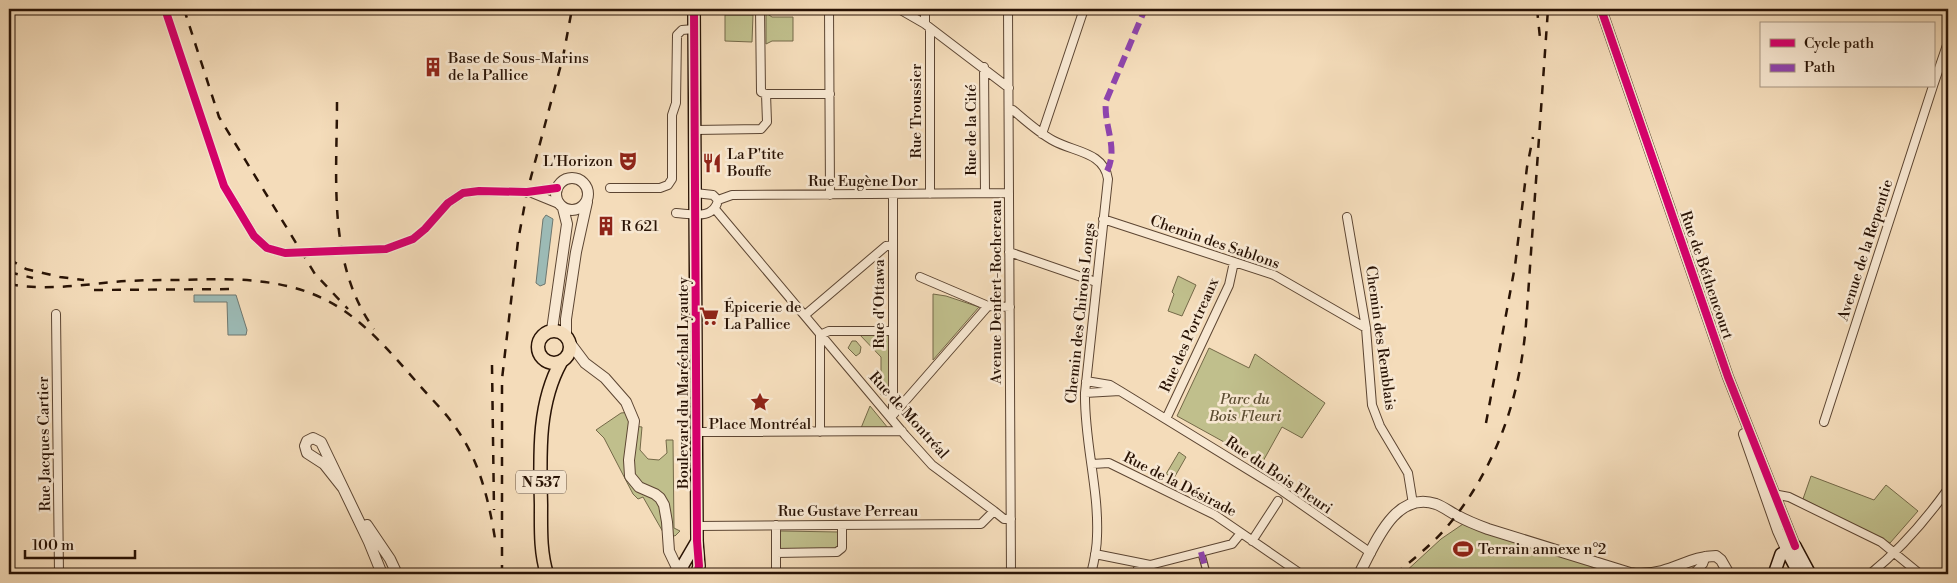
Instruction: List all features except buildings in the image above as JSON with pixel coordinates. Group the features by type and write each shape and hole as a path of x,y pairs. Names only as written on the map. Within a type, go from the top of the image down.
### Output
{"main road":[{"name":"Boulevard du Maréchal Lyautey","path":"694,9 697,541 699,566 697,574"},
{"path":"552,330 562,332 568,339 569,354 563,360 548,391 543,359 538,350 538,344 542,335 552,330"},
{"path":"543,359 550,363 563,360"},
{"name":"N 537","path":"547,574 542,548 540,452 542,422 548,391"},
{"path":"679,573 697,541"},
{"path":"1774,574 1781,554 1791,548"},
{"name":"Rue de Béthencourt","path":"1791,548 1800,574"},
{"name":"Rue de Béthencourt","path":"1791,548 1810,574"},
{"path":"679,573 690,570 697,574"}],"street":[{"path":"165,9 224,186 254,236 267,248 285,253 386,249 413,239 425,229 448,203 463,193 479,191 527,192 557,188"},
{"path":"760,9 761,92 766,94 830,94"},
{"path":"829,9 830,195"},
{"path":"899,9 927,26 1009,88"},
{"name":"Rue Troussier","path":"925,9 927,26 930,194"},
{"name":"Avenue Denfert-Rochereau","path":"1008,9 1011,574"},
{"path":"1042,134 1084,9"},
{"name":"Rue de Béthencourt","path":"1601,9 1736,396 1775,497 1791,548"},
{"path":"610,188 660,188 668,185 672,179 672,116 676,103 678,35 682,30 694,30"},
{"name":"Avenue de la Repentie","path":"1934,83 1948,42"},
{"name":"Rue de la Cité","path":"984,68 985,193"},
{"name":"Avenue de la Repentie","path":"1824,422 1932,88"},
{"path":"695,130 761,129 767,122 766,94"},
{"name":"Chemin des Chirons Longs","path":"1009,110 1013,110 1042,134 1056,142 1081,151 1103,163 1107,171 1108,179 1085,393 1085,417 1092,464 1097,534 1091,574"},
{"path":"552,330 567,224 556,194 557,188 566,179 575,178 580,179 589,191 576,252 566,319 568,339 585,363 615,388 628,407 634,421 629,460 630,476 639,487 660,498 664,505 669,551 679,573"},
{"path":"527,192 541,195 561,206 574,210 579,209 587,202"},
{"path":"676,213 710,213 714,209 718,200 713,195 695,193"},
{"name":"Rue Eugène Dor","path":"718,200 732,195 1009,193"},
{"name":"Rue d'Ottawa","path":"892,416 893,194"},
{"name":"Rue de Montréal","path":"714,209 932,465 994,512 1004,518 1011,519"},
{"name":"Chemin des Remblais","path":"1347,216 1366,328 1372,406 1380,426 1408,473 1413,504"},
{"name":"Chemin des Sablons","path":"1103,219 1274,275 1366,328"},
{"path":"805,315 886,246 893,245"},
{"path":"1009,252 1096,282"},
{"name":"Rue des Portreaux","path":"1166,419 1229,284 1234,262"},
{"path":"920,277 988,306 1010,307"},
{"path":"892,416 988,306"},
{"name":"Rue Jacques Cartier","path":"56,314 59,574"},
{"path":"820,432 820,335 828,331 893,331"},
{"path":"563,360 585,363"},
{"name":"Rue du Bois Fleuri","path":"1086,380 1110,385 1120,391 1278,488 1371,553"},
{"path":"1085,393 1120,391"},
{"name":"Rue de Béthencourt","path":"1736,396 1742,426 1778,531 1791,548"},
{"path":"1742,426 1748,433 1771,499 1775,497 1789,497 1881,542 1920,574"},
{"path":"697,432 902,431"},
{"path":"343,488 324,464 306,453 305,446 308,441 313,438 321,442 350,502 382,574"},
{"name":"Rue de la Désirade","path":"1092,464 1109,463 1215,515 1301,574"},
{"path":"1870,574 1896,553 1948,489"},
{"path":"1252,540 1278,501"},
{"path":"350,502 390,559 397,574"},
{"path":"1359,574 1397,511 1413,504 1424,502 1435,504 1488,529 1630,574 1662,571 1706,556 1716,556 1721,560 1729,574"},
{"name":"Rue Gustave Perreau","path":"697,526 981,524 994,512"},
{"path":"776,525 776,574"},
{"path":"776,553 837,552 842,548 842,525"},
{"path":"1095,554 1150,565 1232,544 1241,533"},
{"path":"1202,552 1207,574"},
{"path":"1693,574 1703,564 1706,556"},
{"path":"377,561 390,574"},
{"path":"1137,574 1139,563"}],"green space":[{"path":"766,13 772,17 793,17 793,41 772,41 766,44"},
{"path":"725,15 753,15 752,42 725,41"},
{"path":"1178,276 1196,285 1182,316 1168,311"},
{"path":"933,294 946,296 979,307 933,360"},
{"path":"859,334 890,334 890,395 881,395 881,357"},
{"path":"852,341 856,341 861,347 860,353 856,356 848,348"},
{"name":"Parc du Bois Fleuri","path":"1209,348 1249,368 1255,354 1325,403 1302,438 1282,427 1262,463 1177,416"},
{"path":"870,406 888,428 861,428"},
{"path":"631,412 634,426 642,427 640,450 648,459 659,460 667,453 666,440 673,440 674,528 680,531 675,536 663,532 643,497 638,499 633,494 604,438 596,430 621,413"},
{"path":"1179,452 1186,457 1174,478 1166,474"},
{"path":"1811,476 1874,500 1886,485 1918,511 1890,543 1803,499"},
{"path":"1463,524 1586,563 1601,574 1403,574 1441,539"},
{"path":"780,531 839,532 838,548 782,551 780,549"}],"water":[{"path":"546,215 553,219 545,284 540,286 536,283 543,219"},
{"path":"194,295 236,295 247,330 246,335 228,335 227,302 194,302"}],"railway":[{"path":"184,9 219,117 315,274 348,309"},
{"path":"502,574 502,379 518,241 527,192 563,57 572,9"},
{"path":"1537,9 1540,38"},
{"path":"1395,574 1438,536 1467,500 1493,454 1512,404 1523,351 1526,324 1548,9"},
{"path":"337,102 336,191 342,249 348,277 359,304 374,329"},
{"path":"1486,423 1515,266 1527,167 1533,137"},
{"path":"9,259 26,269 60,277 84,280"},
{"path":"9,272 33,278"},
{"path":"9,284 48,287 138,280 221,279 282,285 322,298 351,315 370,332 453,424 466,444 479,471 491,515 496,545"},
{"path":"94,290 238,289"},
{"path":"492,365 494,510"}],"marked path":[{"path":"1107,171 1110,162 1111,145 1106,101 1145,9"},
{"path":"1201,552 1207,574"}],"cycle path":[{"path":"165,9 224,186 254,236 267,248 285,253 386,249 413,239 425,229 448,203 463,193 479,191 527,192 557,188"},
{"path":"694,9 697,541 699,566 697,573"},
{"path":"1601,9 1728,377 1795,546"}],"place":[{"name":"Base de Sous-Marins de la Pallice","path":"433,67"},
{"name":"L'Horizon","path":"628,161"},
{"name":"La P'tite Bouffe","path":"712,163"},
{"name":"R 621","path":"606,226"},
{"name":"Épicerie de La Pallice","path":"709,316"},
{"name":"Place Montréal","path":"760,402"},
{"name":"Terrain annexe n°2","path":"1463,549"}]}
